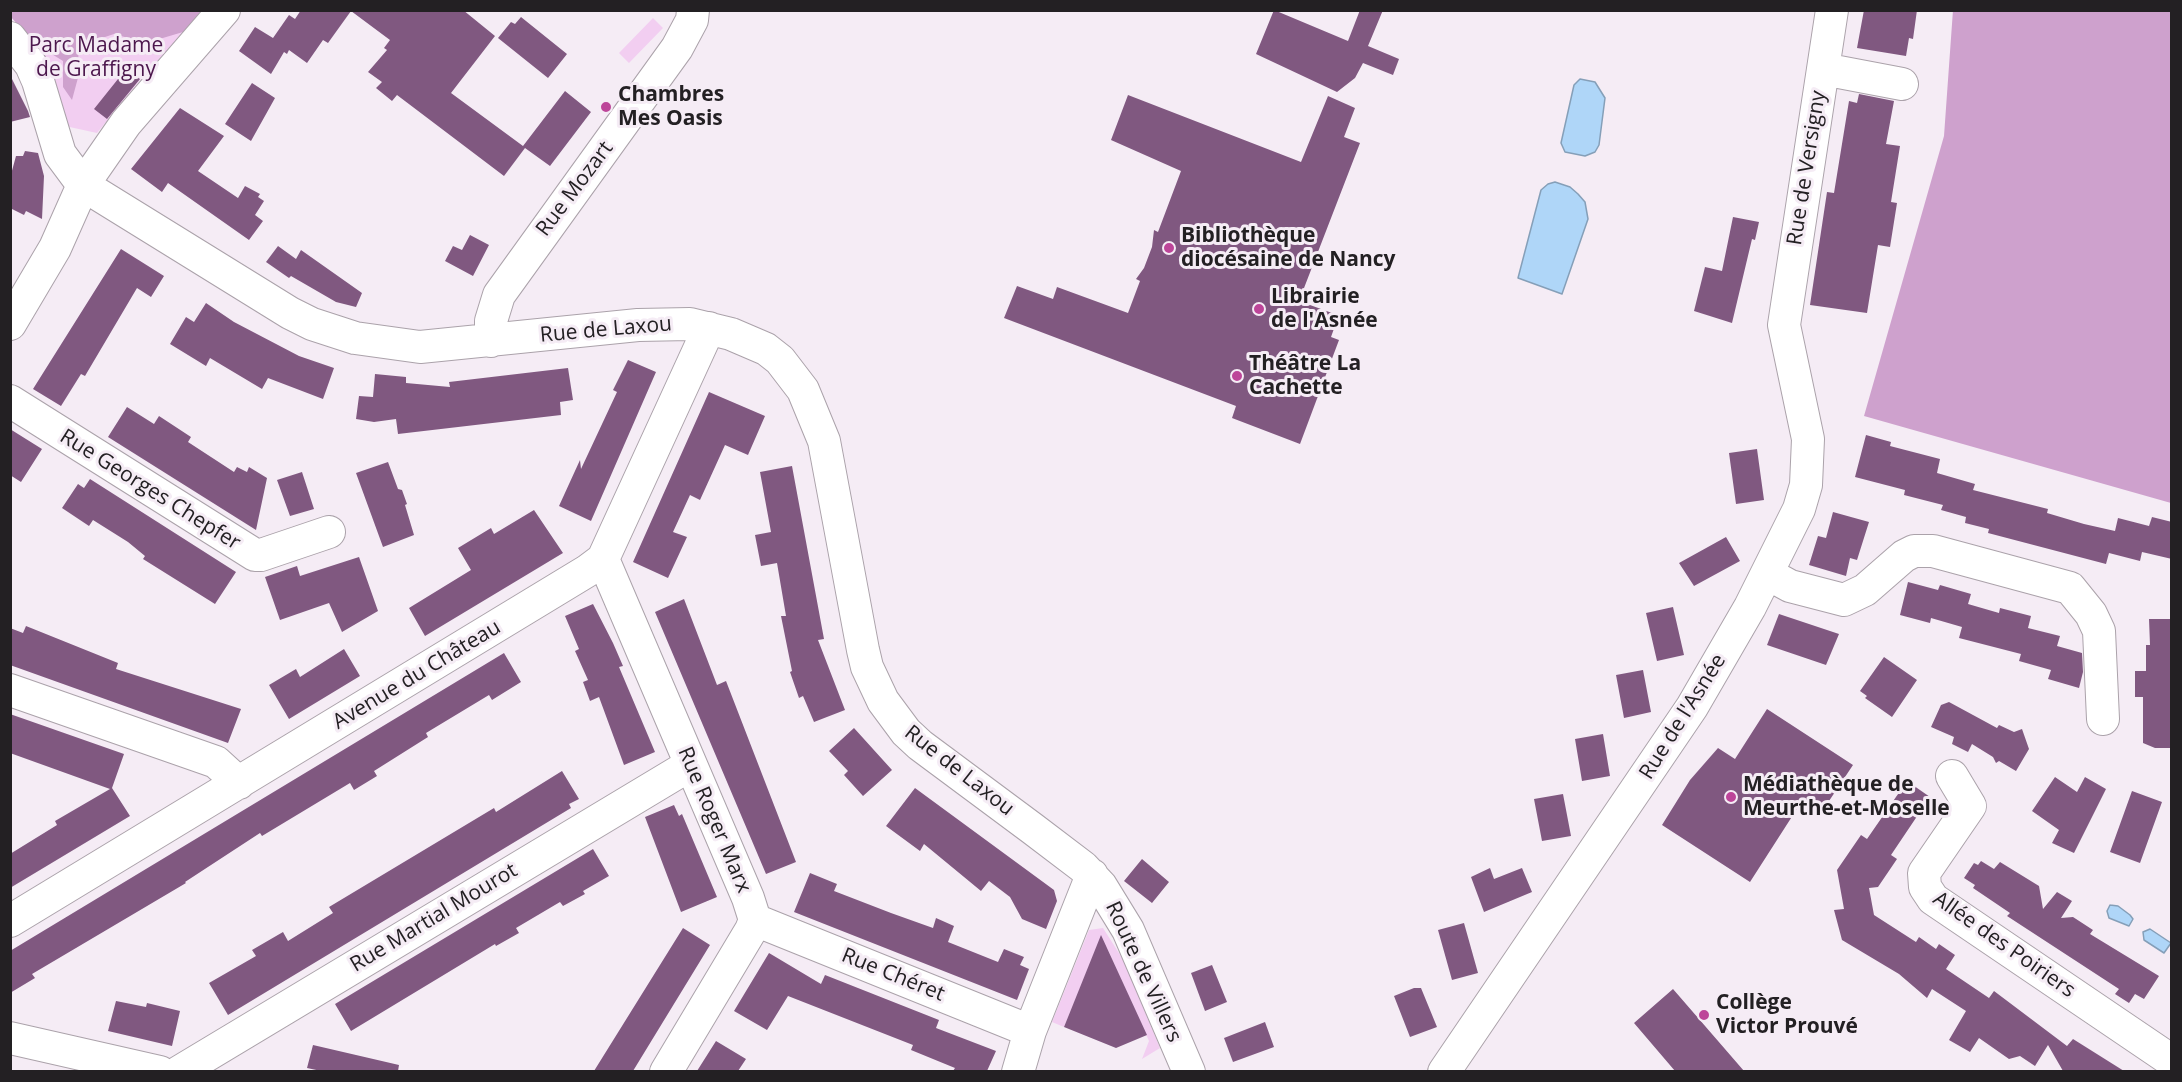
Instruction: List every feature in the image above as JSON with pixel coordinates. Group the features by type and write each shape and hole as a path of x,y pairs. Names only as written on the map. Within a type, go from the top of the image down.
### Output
{"street":[{"path":"10,324 55,248 83,185 126,123 224,10"},
{"name":"Rue Mozart","path":"491,341 491,321 499,295 539,236 649,87 687,31 693,10"},
{"name":"Rue de Versigny","path":"1784,325 1832,10"},
{"path":"10,38 31,65 38,81 60,154 83,185"},
{"path":"1823,69 1902,84"},
{"name":"Rue de Laxou","path":"83,185 290,313 312,324 355,338 420,347 648,324 690,324 709,328 766,349 794,376 811,405 824,441 867,667 893,716 906,732 934,756 1092,875"},
{"name":"Rue de l'Asnée","path":"1444,1071 1692,707 1768,574 1799,509 1809,463 1804,415 1784,325"},
{"name":"Avenue du Château","path":"10,921 588,572 603,559 709,328"},
{"name":"Rue Georges Chepfer","path":"10,401 255,555 329,532"},
{"path":"1768,574 1790,586 1844,600 1865,590 1904,556 1914,552 1932,551 2070,588 2091,614 2099,631 2103,720"},
{"name":"Rue Roger Marx","path":"603,559 748,898 754,920 751,930 666,1071"},
{"path":"10,690 216,762 239,783"},
{"name":"Rue Martial Mourot","path":"179,1071 690,765"},
{"name":"Allée des Poiriers","path":"1952,776 1970,806 1923,873 1925,887 1933,898 2170,1058"},
{"path":"1018,1071 1030,1031 1092,875"},
{"name":"Route de Villers","path":"1092,875 1115,905 1128,930 1189,1071"},
{"name":"Rue Chéret","path":"754,920 1030,1031"},
{"path":"10,1038 126,1068 160,1071"}],"green space":[{"name":"Parc Madame de Graffigny","path":"11,10 203,11 140,80 97,133 65,126 45,62 34,43 11,17"},
{"path":"653,18 663,28 629,63 619,53"},
{"path":"1103,928 1124,961 1160,1048 1142,1059 1149,1041 1107,948 1097,946 1064,1027 1052,1022 1089,930"}],"shaded area":[{"path":"11,10 203,11 183,32 146,43 114,34 78,46 79,74 72,100 63,87 63,61 34,43 11,17"},
{"path":"1953,10 2171,11 2171,503 1864,416 1944,136"}],"water":[{"path":"1580,79 1595,82 1605,98 1599,145 1595,152 1585,156 1565,152 1561,143 1574,85"},
{"path":"1555,182 1570,187 1578,194 1585,202 1588,219 1562,294 1518,278 1541,190"},
{"path":"2110,905 2118,906 2130,915 2133,919 2129,926 2109,918 2107,911"},
{"path":"2150,929 2171,943 2164,953 2144,940 2143,932"}],"building":[{"path":"301,10 463,10 495,36 451,93 523,146 565,91 591,112 550,166 525,148 504,176 397,95 392,101 376,88 382,82 368,72 387,50 384,48 390,40 351,11 328,43 323,40 307,63 289,50 287,54 284,52 271,74 239,51 255,27 273,38 289,15 295,19"},
{"path":"1274,10 1348,41 1360,10 1383,10 1368,46 1399,59 1393,75 1363,63 1355,78 1337,92 1256,54"},
{"path":"1864,10 1917,10 1913,39 1909,38 1906,56 1857,48"},
{"path":"521,17 567,54 548,78 498,38 511,22 515,24"},
{"path":"126,69 140,79 107,119 94,109"},
{"path":"10,75 30,117 10,122"},
{"path":"252,83 275,98 251,141 225,124"},
{"path":"1859,94 1894,101 1886,144 1900,146 1891,202 1897,203 1890,247 1878,245 1867,313 1810,305 1827,192 1834,193 1849,101 1857,103"},
{"path":"1128,95 1301,162 1328,96 1355,108 1344,137 1360,143 1299,301 1332,313 1336,323 1331,337 1339,340 1300,444 1232,418 1236,406 1004,318 1017,286 1053,299 1057,287 1128,313 1140,281 1136,279 1144,268 1152,247 1154,230 1158,232 1181,171 1111,140"},
{"path":"180,108 224,136 198,171 238,198 245,186 260,194 258,197 264,201 255,215 263,221 249,240 168,183 162,192 131,169"},
{"path":"25,151 38,153 44,176 42,219 26,211 24,215 10,208 10,178 16,156 23,156"},
{"path":"1733,217 1759,222 1755,240 1752,239 1732,323 1694,311 1705,267 1722,271"},
{"path":"470,235 489,245 473,276 445,261 453,246 462,250"},
{"path":"278,246 296,259 301,250 362,293 356,307 336,302 291,276 289,278 266,262"},
{"path":"121,249 164,276 151,297 137,288 85,376 81,374 61,406 33,389"},
{"path":"206,303 234,322 299,356 334,368 323,399 268,378 262,389 210,358 206,366 170,344 186,317 194,322"},
{"path":"628,360 656,372 591,521 559,506 580,460 581,469 617,392 613,390"},
{"path":"568,368 573,400 560,402 561,415 398,434 396,419 374,422 356,419 359,396 373,397 375,374 406,377 406,383 450,387 449,382"},
{"path":"709,392 765,416 748,455 725,445 700,500 690,495 673,532 687,537 668,578 633,562"},
{"path":"127,407 154,424 159,416 191,437 188,442 234,472 237,467 247,472 249,467 267,478 256,530 108,437"},
{"path":"10,429 42,449 21,482 10,475"},
{"path":"1866,435 1891,442 1890,446 1940,459 1937,473 1975,484 1973,490 2048,509 2047,513 2084,524 2115,531 2118,518 2149,526 2152,517 2172,522 2172,559 2142,552 2140,561 2109,553 2106,564 1988,533 1989,529 1965,523 1966,517 1941,510 1943,505 1904,495 1905,490 1855,477"},
{"path":"1757,449 1764,500 1736,504 1729,453"},
{"path":"388,462 398,489 402,490 407,504 405,505 414,535 383,547 356,473"},
{"path":"792,466 824,639 818,640 845,710 814,722 803,696 799,698 790,672 792,671 781,616 786,616 777,563 761,566 755,535 771,532 760,472"},
{"path":"302,472 314,509 290,516 277,480"},
{"path":"90,479 236,572 215,604 143,559 145,556 128,542 93,520 89,526 62,508 78,484 84,488"},
{"path":"534,510 563,553 425,636 409,608 471,570 458,548 491,528 494,534"},
{"path":"1833,512 1869,522 1857,560 1850,558 1846,576 1809,565 1818,536 1826,538"},
{"path":"1726,537 1740,561 1694,586 1679,563"},
{"path":"359,557 378,611 342,632 329,603 280,620 265,577 297,566 300,576"},
{"path":"1908,582 1938,590 1940,585 1971,594 1968,604 1999,613 2000,608 2031,616 2028,628 2060,636 2057,646 2082,653 2083,672 2079,688 2048,679 2051,670 2019,661 2021,654 1959,638 1962,627 1931,618 1930,623 1900,615"},
{"path":"684,599 717,685 726,681 796,862 766,874 655,612"},
{"path":"593,604 623,666 619,667 655,752 624,765 599,697 590,701 583,682 588,680 575,651 579,649 565,616"},
{"path":"1673,607 1684,655 1657,661 1646,613"},
{"path":"1779,614 1839,634 1826,665 1767,645"},
{"path":"2149,619 2172,619 2172,748 2155,748 2143,743 2143,697 2135,697 2135,671 2146,671 2146,645 2150,645"},
{"path":"26,626 118,663 116,669 241,709 228,743 10,665 10,628 23,633"},
{"path":"344,649 360,676 289,719 269,685 296,669 300,677"},
{"path":"504,653 521,682 492,700 489,695 426,733 428,737 374,771 377,776 354,790 350,783 262,836 260,833 186,883 32,974 35,978 10,993 10,951"},
{"path":"1884,657 1917,680 1892,717 1865,698 1867,696 1860,691"},
{"path":"1643,670 1651,712 1624,718 1616,675"},
{"path":"1949,702 1997,728 1999,725 2014,732 2022,729 2029,749 2016,771 1999,761 1996,763 1993,757 1972,744 1968,752 1952,744 1954,737 1931,727 1941,705"},
{"name":"Médiathèque de Meurthe-et-Moselle","path":"1767,709 1853,765 1821,813 1802,801 1750,882 1662,825 1690,780 1718,748 1735,759"},
{"path":"10,714 124,754 112,788 130,816 10,888 10,854 57,825 55,821 110,789 10,753"},
{"path":"854,728 892,770 863,796 844,775 848,771 829,751"},
{"path":"1603,734 1610,776 1582,781 1575,739"},
{"path":"562,771 579,799 569,804 571,808 228,1015 209,983 256,956 252,950 283,932 288,941 333,913 329,907 494,808 496,812"},
{"path":"2055,777 2077,792 2085,777 2106,789 2074,853 2052,843 2059,830 2032,811"},
{"path":"1907,781 1930,797 1891,855 1897,859 1878,887 1869,888 1874,915 1916,942 1919,937 1936,949 1939,944 1955,955 1946,969 1989,998 1994,991 2067,1046 2073,1039 2124,1071 2063,1071 2048,1045 2035,1066 2020,1056 2009,1059 1979,1038 1970,1052 1949,1040 1966,1011 1932,989 1927,998 1899,974 1842,940 1834,910 1844,909 1837,870 1861,835 1867,839"},
{"path":"915,788 1054,890 1057,901 1046,929 1022,919 1010,897 989,881 981,891 924,844 920,851 886,826"},
{"path":"2132,791 2162,802 2140,863 2110,852"},
{"path":"1563,794 1571,836 1542,841 1534,799"},
{"path":"674,805 679,816 682,814 717,897 681,912 645,817"},
{"path":"593,849 609,876 583,891 585,894 563,906 560,902 516,928 519,933 496,946 495,944 351,1031 335,1004"},
{"path":"1142,859 1169,882 1152,903 1124,881"},
{"path":"1981,861 1994,869 2000,862 2039,886 2043,909 2057,892 2072,901 2061,918 2073,917 2093,930 2090,934 2159,976 2144,999 2135,994 2129,1003 2115,994 2119,989 2007,916 2010,913 1973,888 1975,885 1964,878 1974,863 1978,865"},
{"path":"1490,868 1494,879 1522,868 1532,892 1484,912 1471,877"},
{"path":"810,873 837,884 834,891 891,913 933,928 936,918 954,926 948,942 998,962 1004,949 1024,957 1020,965 1029,969 1017,1000 794,912"},
{"path":"1464,923 1478,973 1452,980 1438,930"},
{"path":"683,928 710,945 633,1071 594,1071"},
{"path":"1101,935 1147,1035 1116,1048 1064,1027"},
{"path":"769,953 821,984 825,975 939,1020 936,1028 996,1051 987,1071 953,1071 955,1068 911,1050 913,1045 788,996 767,1030 734,1011"},
{"path":"1212,965 1227,1002 1205,1011 1191,973"},
{"path":"1414,988 1421,988 1437,1027 1410,1037 1394,996"},
{"path":"1673,989 1744,1071 1675,1071 1634,1023"},
{"path":"116,1001 146,1007 147,1003 180,1011 172,1046 108,1031"},
{"path":"1265,1022 1274,1047 1233,1062 1224,1038"},
{"path":"716,1041 746,1059 738,1071 697,1071"},
{"path":"313,1045 399,1065 398,1071 321,1071 307,1068"}],"place":[{"name":"Chambres Mes Oasis","path":"606,107"},
{"name":"Bibliothèque diocésaine de Nancy","path":"1169,248"},
{"name":"Librairie de l'Asnée","path":"1259,309"},
{"name":"Théâtre La Cachette","path":"1237,376"},
{"name":"Médiathèque de Meurthe-et-Moselle","path":"1731,797"},
{"name":"Collège Victor Prouvé","path":"1704,1015"}]}
